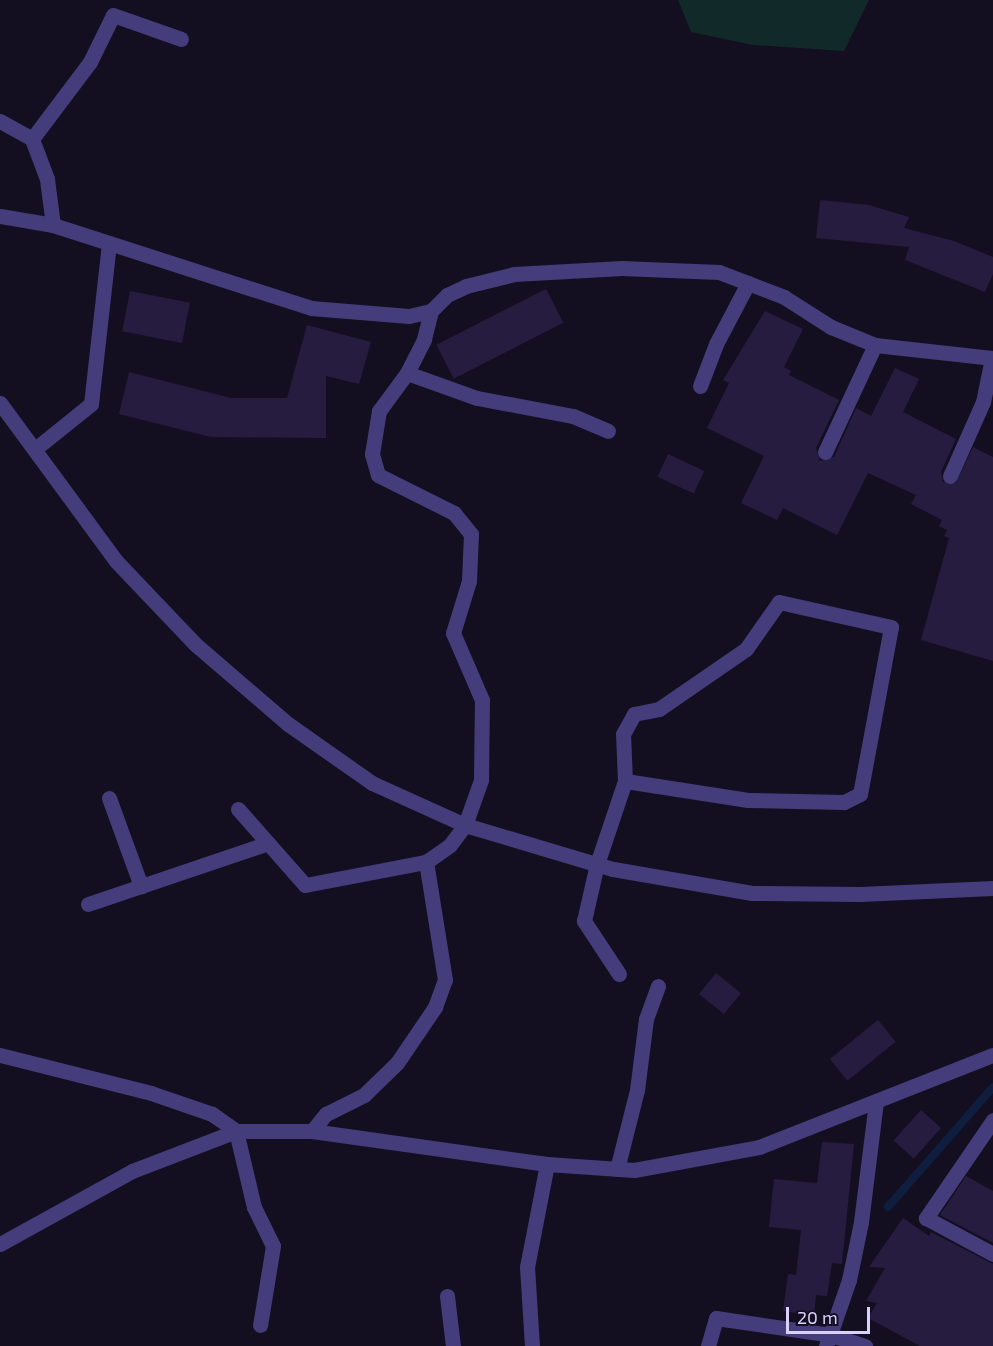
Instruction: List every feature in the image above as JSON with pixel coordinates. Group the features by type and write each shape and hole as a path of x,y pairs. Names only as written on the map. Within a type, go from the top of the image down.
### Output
{"street":[{"path":"32,139 90,62 113,15 181,39"},
{"path":"0,122 32,139 47,178 53,225"},
{"path":"0,216 53,225 311,308 409,316 431,311"},
{"path":"35,449 91,404 109,243"},
{"path":"238,809 305,885 426,862 450,845 465,825 481,780 483,754 482,700 453,633 469,581 471,534 454,513 378,475 372,453 373,428 379,411 407,373 424,339 431,311 447,295 466,286 514,274 571,268 719,272 784,297 831,327 875,345 992,358 983,402 950,476"},
{"path":"700,386 716,344 748,284"},
{"path":"825,452 875,345"},
{"path":"407,373 477,398 573,416 608,430"},
{"path":"0,402 116,561 195,644 288,724 372,783 465,825 597,864 752,893 993,888"},
{"path":"619,974 584,921 597,864 625,780 623,734 634,714 659,709 746,649 779,602 891,627 860,794 844,802 748,800 625,780"},
{"path":"109,798 141,886"},
{"path":"88,904 268,843"},
{"path":"312,1131 326,1114 364,1095 398,1063 435,1007 445,980 426,862"},
{"path":"617,1169 637,1090 646,1019 658,986"},
{"path":"0,1055 151,1094 212,1114 236,1131 254,1207 273,1246 260,1325"},
{"path":"0,1244 132,1171 236,1131 312,1131 547,1164 634,1170 759,1147 990,1056"},
{"path":"828,1341 849,1280 861,1222 876,1101"},
{"path":"993,1121 926,1218 993,1254"},
{"path":"532,1346 527,1267 547,1164"},
{"path":"447,1296 453,1346"},
{"path":"708,1346 716,1318 828,1341 865,1346"}],"green space":[{"path":"678,0 869,0 844,51 753,45 691,32"}],"building":[{"path":"820,200 869,205 909,217 904,228 954,241 993,257 993,274 985,292 905,260 909,247 816,238"},
{"path":"546,289 563,323 454,379 436,345"},
{"path":"130,291 190,303 182,343 122,331"},
{"path":"765,311 803,329 784,367 791,371 789,375 839,400 816,448 820,461 834,457 856,408 871,416 895,368 919,379 903,412 956,439 941,472 943,482 956,483 973,447 993,457 993,661 921,640 949,538 944,536 947,530 939,526 942,520 911,504 916,495 868,473 837,535 783,508 777,520 741,503 764,456 707,428 729,383 723,380"},
{"path":"307,325 371,342 359,384 326,376 326,438 211,437 119,414 129,372 231,398 287,398"},
{"path":"668,454 704,471 694,494 657,477"},
{"path":"716,973 741,993 724,1014 699,994"},
{"path":"878,1020 896,1042 847,1081 830,1059"},
{"path":"921,1110 941,1128 914,1159 894,1140"},
{"path":"822,1142 854,1144 842,1264 832,1263 827,1296 816,1295 814,1316 783,1311 788,1274 796,1275 801,1230 769,1227 774,1179 817,1183"},
{"path":"966,1176 993,1191 993,1243 940,1215"},
{"path":"903,1218 929,1236 931,1232 993,1264 993,1346 920,1346 868,1318 877,1303 866,1301 885,1268 869,1267"}],"waterway":[{"path":"888,1207 993,1087"}]}
